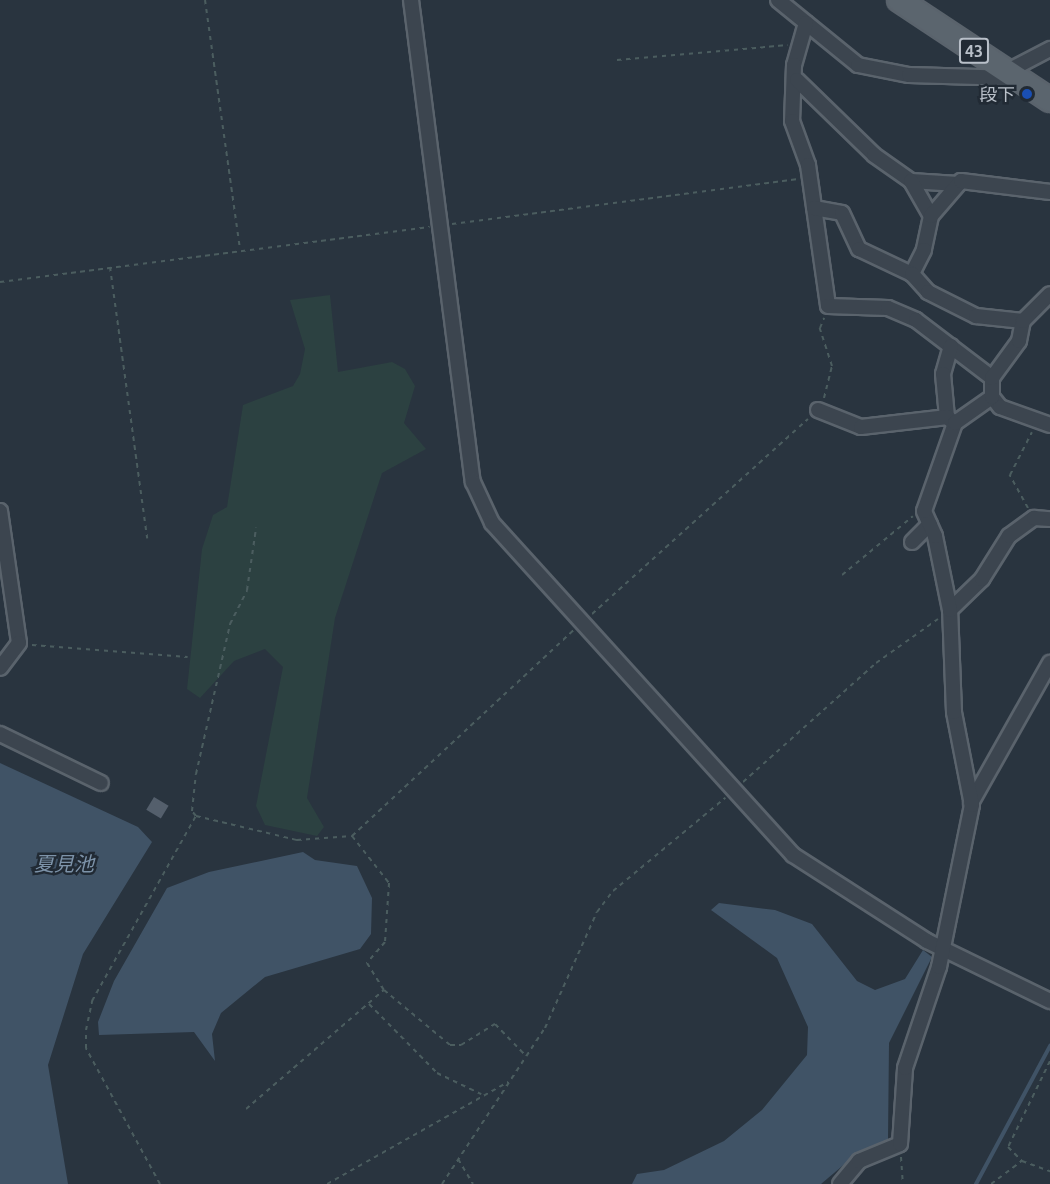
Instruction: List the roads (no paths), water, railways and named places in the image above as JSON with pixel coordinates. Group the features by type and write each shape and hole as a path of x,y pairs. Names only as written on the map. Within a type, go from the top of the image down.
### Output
{"main road":[{"name":"43","path":"899,0 1050,100"}],"street":[{"path":"411,0 477,499 492,523 735,788 793,855 940,947 1050,1001"},
{"path":"778,0 858,65 909,75 1010,75 1050,49"},
{"path":"806,23 798,44 792,121 814,208 828,306 888,308 916,320 993,378"},
{"path":"796,80 874,155 911,181 931,216"},
{"path":"911,181 958,184 979,181 1050,192"},
{"path":"912,274 924,250 931,216 958,184"},
{"path":"814,208 843,213 859,249 912,274 928,292 976,315 1023,321"},
{"path":"992,398 993,378 1019,342 1023,321 1050,294"},
{"path":"951,346 943,374 951,420 924,511 930,524 950,610 954,712 971,803"},
{"path":"818,410 861,427 951,420 992,398"},
{"path":"992,398 1044,423"},
{"path":"0,511 19,643 0,668"},
{"path":"950,610 982,579 1001,544 1034,518 1050,519"},
{"path":"912,542 930,524"},
{"path":"840,1184 859,1161 900,1144 905,1068 940,947 971,803 1050,663"},
{"path":"0,734 101,783"}],"water":[{"name":"夏見池","path":"0,763 138,827 152,842 83,954 48,1065 68,1184 0,1184"},
{"path":"303,852 315,860 357,866 372,898 371,934 360,949 265,977 221,1013 212,1034 215,1061 194,1032 99,1035 98,1022 114,981 167,888 209,872"},
{"path":"719,903 775,910 812,924 857,981 875,990 905,979 923,950 932,957 889,1043 888,1140 860,1151 821,1184 632,1184 637,1174 664,1170 724,1141 762,1110 807,1055 808,1027 777,958 711,910"}],"waterway":[{"path":"976,1184 1050,1046"}],"place":[{"name":"段下","path":"1027,94"}]}
